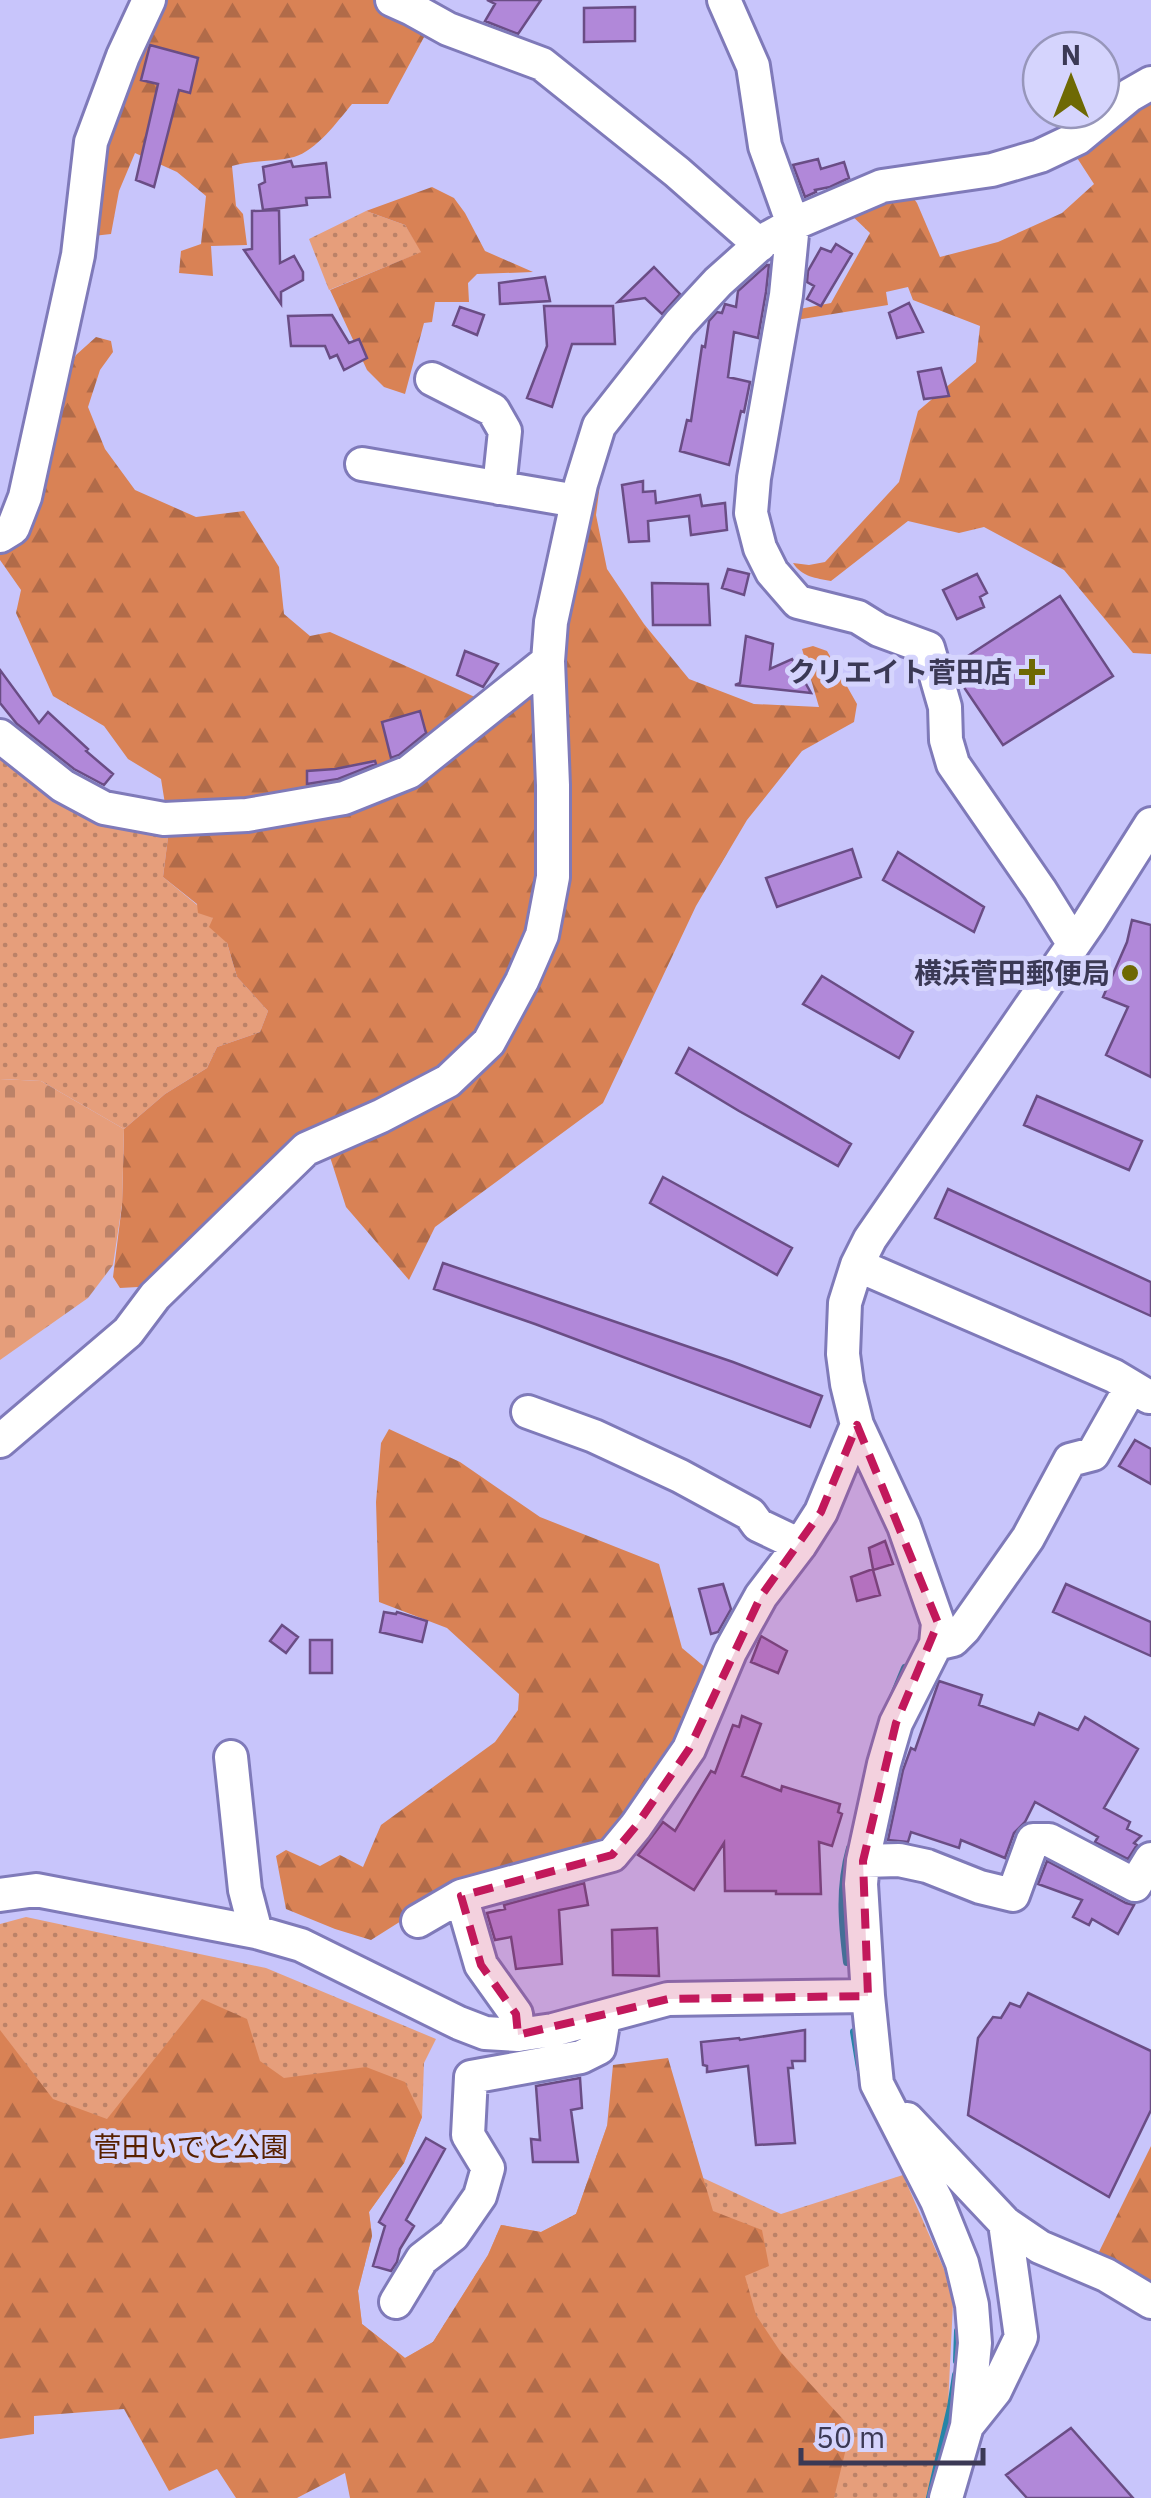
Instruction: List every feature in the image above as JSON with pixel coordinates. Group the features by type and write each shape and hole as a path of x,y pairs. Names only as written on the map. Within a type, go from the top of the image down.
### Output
{"street":[{"path":"0,536 13,528 25,497 78,255 91,142 149,0"},
{"path":"392,0 448,29 542,64 677,172 760,245"},
{"path":"724,0 753,66 765,146 793,224 786,295 754,478 751,513 760,548 772,572 798,602 858,617 879,630 928,648 945,708 952,764 1073,943"},
{"path":"0,1441 128,1332 155,1296 306,1148 448,1082 489,1042 542,936 553,877 548,661 551,622 577,501 599,426 680,323 760,245 793,224 882,186 992,170 1040,156 1078,138 1151,82"},
{"path":"432,379 494,410 505,431 500,488"},
{"path":"362,464 577,501"},
{"path":"0,736 62,786 104,808 164,819 247,815 344,798 409,772 548,661"},
{"path":"946,2498 967,2426 975,2343 972,2305 962,2263 937,2201 878,2084 862,1884 863,1861 884,1764 896,1724 936,1644 938,1624 904,1526 857,1425 842,1354 845,1303 870,1239 1151,824"},
{"path":"857,1265 1114,1376 1141,1392 1093,1454 1070,1460 1028,1538 964,1630 953,1640 936,1644"},
{"path":"528,1412 594,1436 680,1476 750,1514 758,1526 800,1545"},
{"path":"418,1920 461,1896 612,1855 689,1750 730,1652 761,1596 821,1512 857,1425"},
{"path":"231,1757 245,1890 256,1932"},
{"path":"863,1861 899,1860 927,1866 980,1887 1014,1895 1033,1840 1049,1840 1135,1885 1151,1859"},
{"path":"0,1895 36,1890 256,1932 301,1946 458,2024 474,2043 553,2030 668,1999 868,1996"},
{"path":"461,1896 481,1965 516,2014 518,2035"},
{"path":"396,2302 422,2259 452,2235 480,2196 488,2168 468,2135 471,2077 581,2057 599,2048 604,2016"},
{"path":"887,2105 905,2118 1006,2224 1040,2248 1106,2275 1151,2302"},
{"path":"967,2426 995,2392 1021,2337 1006,2224"}],"highlighted area":[{"path":"857,1425 938,1623 896,1723 863,1861 868,1996 668,1999 518,2035 516,2014 481,1965 461,1896 612,1855 689,1749 761,1596 821,1512"}],"green space":[{"path":"160,0 375,0 430,26 388,104 352,104 302,154 232,166 236,206 243,214 247,245 211,246 213,276 179,273 181,251 201,244 206,196 177,172 135,153 119,191 111,234 84,237 94,151"},
{"path":"1151,87 1151,654 1133,653 1064,570 984,527 959,533 908,521 831,581 801,571 793,563 825,562 899,482 918,411 976,362 980,326 913,300 908,287 886,292 888,305 796,320 794,310 831,303 870,233 848,212 906,188 917,203 940,257 998,242 1062,213 1094,184 1070,147 1093,130 1121,130 1121,109"},
{"path":"432,187 454,198 485,251 533,272 477,274 468,283 469,302 435,302 432,322 424,323 405,394 384,387 367,370 330,290 421,252 405,225 366,211"},
{"path":"366,211 405,225 422,252 329,290 309,239"},
{"path":"96,337 111,341 113,352 100,370 88,407 105,449 135,490 196,517 244,511 279,567 284,614 310,636 330,632 486,702 545,659 569,469 580,429 593,424 607,430 596,515 607,569 644,624 689,679 754,704 819,707 802,649 813,646 827,651 857,704 854,722 802,751 747,820 696,906 603,1103 435,1227 409,1280 346,1207 323,1135 156,1286 120,1288 113,1277 122,1205 124,1129 165,1094 207,1068 217,1047 260,1032 268,1011 237,977 227,943 209,927 213,918 198,913 197,904 163,877 169,829 161,779 128,759 104,726 53,696 16,613 21,590 0,560 0,540 64,379 76,355"},
{"path":"0,752 169,829 163,877 213,918 227,943 237,977 268,1011 260,1032 217,1047 207,1068 165,1094 124,1129 41,1081 0,1079"},
{"path":"0,1079 41,1081 124,1129 122,1205 113,1265 88,1298 0,1360"},
{"path":"389,1429 460,1462 540,1517 659,1564 682,1648 712,1673 686,1747 602,1854 455,1887 371,1940 286,1909 276,1856 286,1850 320,1866 340,1855 363,1867 381,1825 495,1742 518,1710 519,1694 447,1628 379,1602 376,1502 381,1443"},
{"name":"菅田いでと公園","path":"26,1917 266,1968 436,2039 424,2063 422,2117 404,2163 369,2212 372,2236 358,2291 362,2324 405,2358 433,2342 488,2255 501,2225 541,2232 576,2214 607,2126 686,2170 781,2214 903,2175 944,2269 953,2303 948,2406 927,2498 365,2498 286,2393 0,2360 0,1924"},
{"name":"菅田いでと公園","path":"202,1999 247,2019 260,2061 284,2078 366,2067 405,2082 422,2117 404,2163 369,2212 372,2236 358,2291 362,2324 405,2358 433,2342 488,2255 501,2225 541,2232 576,2214 607,2126 613,2065 668,2058 713,2211 762,2230 769,2266 745,2276 756,2315 780,2351 851,2428 834,2498 350,2498 345,2473 297,2498 236,2498 217,2469 169,2491 124,2409 34,2416 34,2434 0,2439 0,2030 53,2099 107,2119"},
{"path":"1151,2146 1151,2291 1095,2260"}],"building":[{"path":"487,0 541,0 518,34 485,21 495,4"},
{"path":"635,7 635,41 584,42 584,8"},
{"path":"150,45 198,58 190,93 179,90 154,187 136,180 158,84 141,80"},
{"path":"818,159 821,169 844,162 849,178 805,197 793,165"},
{"path":"291,161 293,167 326,163 330,197 306,198 307,205 263,210 259,185 265,182 263,167"},
{"path":"279,210 280,263 294,256 303,272 303,280 281,292 281,304 244,250 252,249 252,211"},
{"path":"836,244 852,254 821,306 807,299 814,286 807,282 808,271 821,248 831,252"},
{"path":"767,265 758,338 734,332 728,377 750,382 729,465 680,451 687,420 691,421 709,321 717,312 722,313 725,304 736,307 738,291"},
{"path":"654,267 680,294 662,314 645,298 618,302"},
{"path":"545,277 550,301 500,304 499,283"},
{"path":"909,303 923,332 897,338 889,313"},
{"path":"544,306 613,306 615,344 572,344 552,407 527,398 547,346"},
{"path":"460,307 484,315 477,335 453,325"},
{"path":"332,315 349,343 359,339 367,358 344,370 337,355 330,358 325,346 291,346 288,316"},
{"path":"941,368 949,396 924,399 918,372"},
{"path":"643,481 643,492 655,491 656,503 700,495 702,506 725,503 727,530 691,535 689,516 648,521 649,541 629,542 622,485"},
{"path":"728,569 749,574 744,595 722,588"},
{"path":"977,574 987,593 980,597 984,607 957,619 943,590"},
{"path":"652,583 708,584 710,625 653,625"},
{"name":"クリエイト菅田店","path":"1060,596 1113,676 1003,745 957,677 954,665"},
{"path":"746,636 773,644 770,669 792,659 811,693 735,685 740,683"},
{"path":"465,651 498,664 483,687 457,675"},
{"path":"0,670 39,723 48,712 113,774 104,785 74,769 17,724 0,703"},
{"path":"420,711 426,733 391,758 382,722"},
{"path":"375,761 376,764 338,779 307,784 307,771"},
{"path":"852,849 861,877 777,907 766,878"},
{"path":"898,852 984,907 974,932 883,880"},
{"path":"1132,920 1151,925 1151,1077 1106,1055 1128,1007 1103,997 1127,942"},
{"path":"822,976 913,1032 899,1058 803,1004"},
{"path":"689,1048 851,1144 838,1166 676,1073"},
{"path":"1037,1096 1142,1141 1129,1170 1024,1125"},
{"path":"663,1177 792,1248 777,1275 650,1203"},
{"path":"948,1189 1151,1282 1151,1316 935,1218"},
{"path":"443,1263 822,1396 810,1427 434,1289"},
{"path":"1135,1440 1151,1449 1151,1484 1119,1466"},
{"path":"885,1541 893,1564 873,1570 880,1595 857,1601 851,1577 873,1569 869,1548"},
{"path":"723,1584 731,1609 718,1632 711,1634 699,1589"},
{"path":"1066,1584 1151,1622 1151,1656 1053,1612"},
{"path":"384,1612 427,1621 422,1642 380,1632"},
{"path":"282,1625 298,1637 286,1653 270,1641"},
{"path":"761,1636 787,1651 778,1673 751,1662"},
{"path":"310,1640 332,1640 332,1673 310,1673"},
{"path":"939,1681 982,1695 979,1705 1034,1725 1039,1713 1078,1730 1085,1717 1138,1749 1104,1808 1130,1822 1127,1829 1141,1836 1128,1859 1095,1842 1098,1837 1035,1802 1014,1833 1005,1858 961,1840 959,1848 911,1832 908,1842 888,1840 903,1770 911,1748 915,1750"},
{"path":"742,1716 761,1724 742,1776 781,1791 782,1786 840,1804 838,1812 842,1814 832,1846 819,1842 821,1894 725,1891 724,1843 694,1890 638,1855 663,1822 675,1831 711,1771 715,1773 733,1725 739,1727"},
{"path":"1047,1861 1134,1905 1118,1934 1092,1919 1089,1925 1073,1917 1082,1900 1038,1884"},
{"path":"584,1883 588,1905 559,1910 562,1964 516,1969 511,1937 495,1940 487,1913"},
{"path":"657,1928 659,1976 613,1975 612,1930"},
{"path":"1028,1993 1151,2051 1151,2110 1109,2197 968,2115 978,2038 993,2017 1001,2018 1010,2003 1020,2007"},
{"path":"805,2030 805,2061 792,2061 793,2068 788,2068 795,2143 756,2145 748,2066 707,2072 701,2042"},
{"path":"580,2078 582,2108 571,2110 578,2162 533,2162 531,2139 540,2140 536,2086"},
{"path":"426,2138 445,2149 406,2220 414,2226 391,2271 373,2266 385,2226 379,2222"},
{"path":"1071,2428 1133,2498 1027,2498 1006,2475"}],"waterway":[{"path":"893,1697 905,1668"},
{"path":"847,1962 842,1905 850,1848"},
{"path":"854,2032 860,2068"},
{"path":"957,2361 958,2331"},
{"path":"930,2498 956,2375"}],"place":[{"name":"クリエイト菅田店","path":"1032,672"},
{"name":"横浜菅田郵便局","path":"1130,973"}]}
